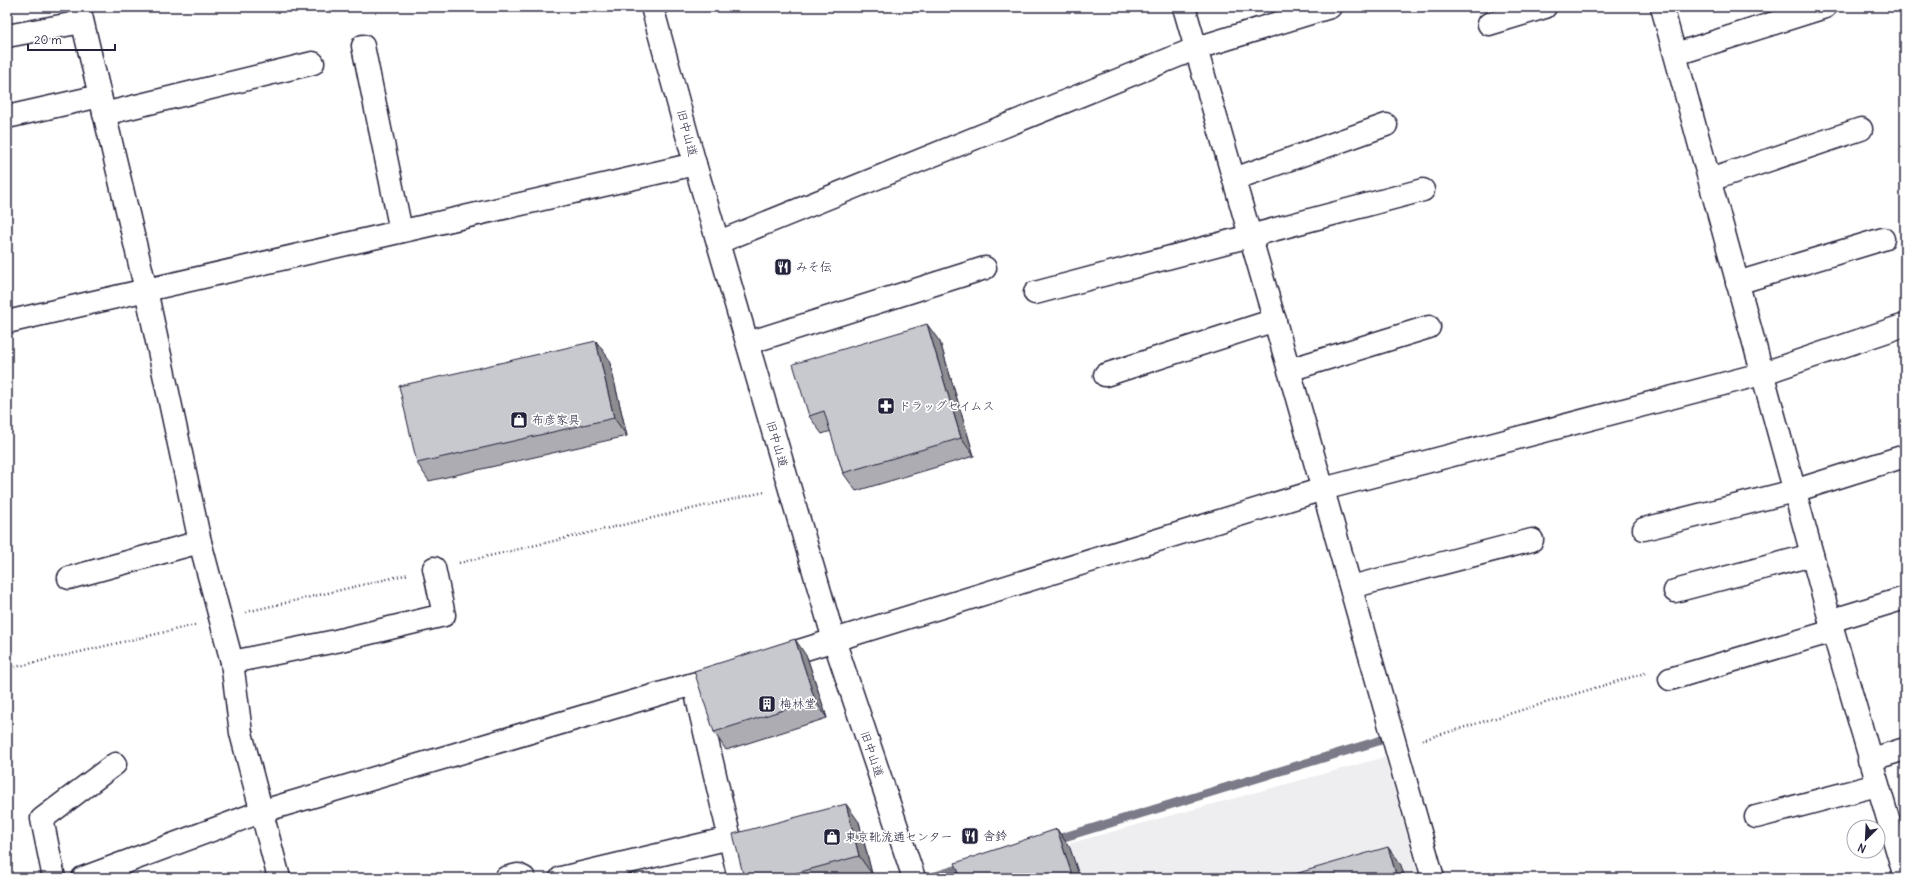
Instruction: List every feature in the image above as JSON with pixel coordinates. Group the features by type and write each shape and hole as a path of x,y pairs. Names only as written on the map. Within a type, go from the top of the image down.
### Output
{"street":[{"name":"旧中山道","path":"652,7 695,164 834,640 914,878"},
{"path":"1184,7 1275,320 1433,878"},
{"path":"719,242 1197,48 1330,7"},
{"path":"1489,24 1545,7"},
{"path":"1662,7 1710,180 1761,374 1869,760 1905,877"},
{"path":"1676,54 1825,7"},
{"path":"7,36 81,14 146,290 200,542 232,662 241,733 263,811 279,878"},
{"path":"364,46 401,231"},
{"path":"7,117 102,105 313,63"},
{"path":"1234,179 1386,125"},
{"path":"1710,180 1861,129"},
{"path":"7,322 695,164"},
{"path":"1035,293 1423,190"},
{"path":"1737,283 1883,239"},
{"path":"748,343 985,268"},
{"path":"1105,375 1275,320"},
{"path":"92,877 263,811 694,685 834,640 1323,489 1761,374 1905,325"},
{"path":"1289,370 1429,328"},
{"path":"1644,529 1794,491 1905,456"},
{"path":"1351,587 1532,540"},
{"path":"69,578 200,542"},
{"path":"1676,591 1812,555"},
{"path":"232,662 336,641 444,616 434,568"},
{"path":"1670,678 1832,626 1905,598"},
{"path":"694,685 739,878"},
{"path":"1869,760 1905,749"},
{"path":"54,878 42,820 116,764"},
{"path":"1756,817 1877,785"},
{"path":"561,878 730,838"},
{"path":"506,878 518,875 524,878"}],"path":[{"path":"7,669 789,486"},
{"path":"1396,747 1665,667 1670,678"}],"shaded area":[{"path":"1385,757 1419,878 947,877"}],"building":[{"name":"ドラッグセイムス","path":"927,324 961,438 843,473 824,411 809,416 793,364"},
{"name":"布彦家具","path":"596,341 614,418 417,463 399,386"},
{"name":"梅林堂","path":"795,639 815,700 714,732 694,671"},
{"path":"846,804 859,856 778,878 744,878 733,834"},
{"path":"1057,829 1073,878 961,878 955,863"},
{"path":"1388,847 1397,878 1281,878"}],"waterway":[{"path":"1051,841 1385,739"},
{"path":"929,878 968,866"}],"place":[{"name":"みそ伝","path":"783,267"},
{"name":"ドラッグセイムス","path":"886,406"},
{"name":"布彦家具","path":"519,420"},
{"name":"梅林堂","path":"767,704"},
{"name":"舎鈴","path":"970,836"},
{"name":"東京靴流通センター","path":"832,837"}]}
